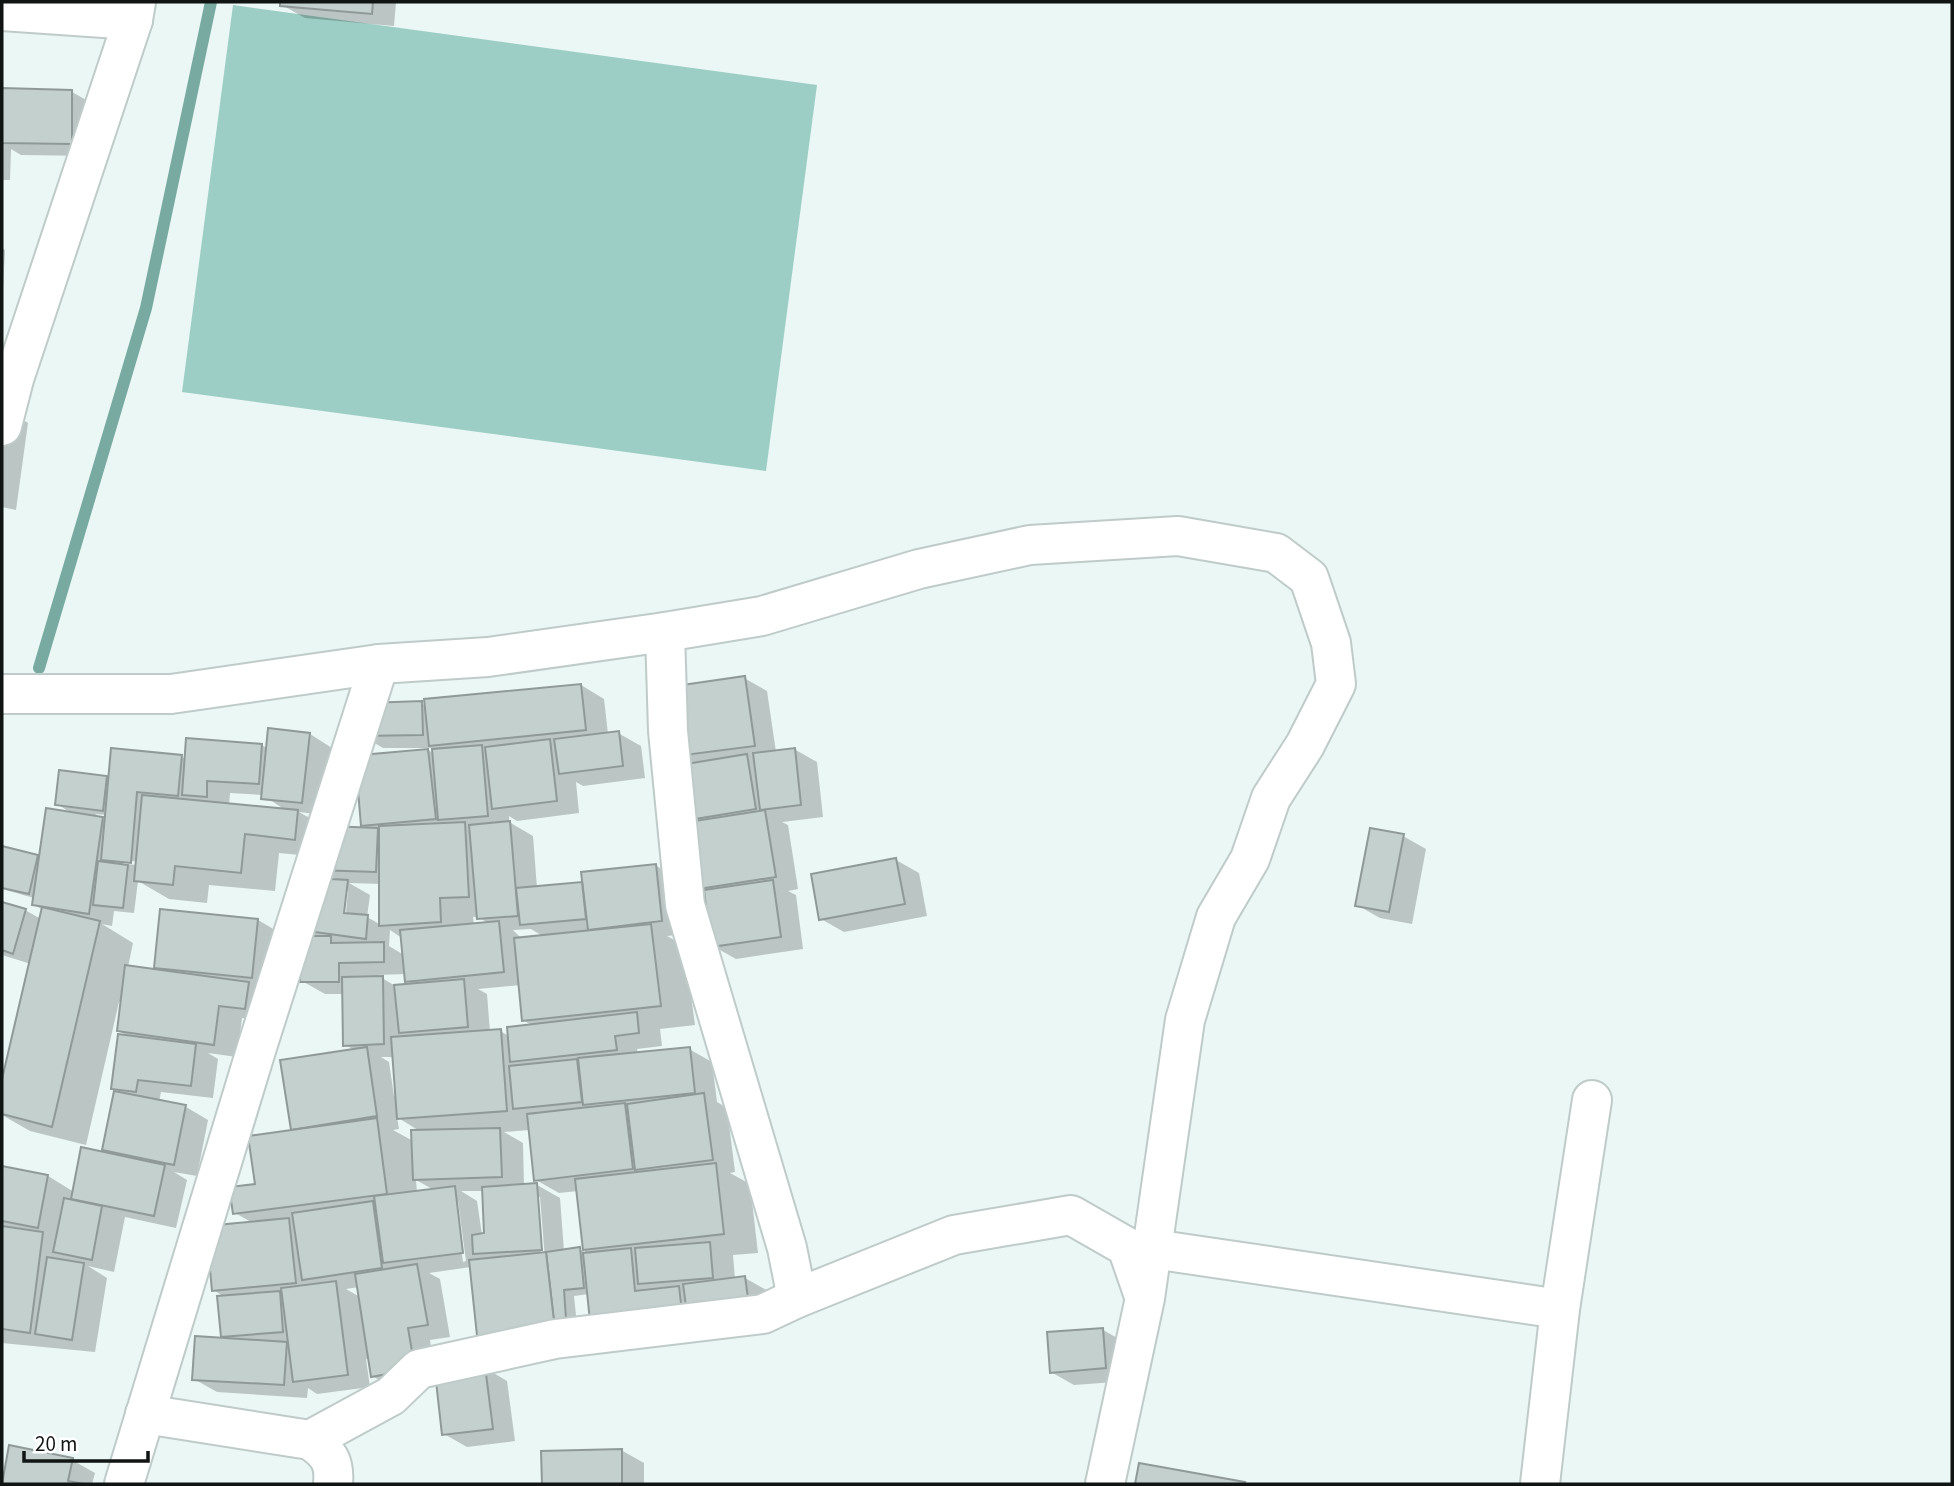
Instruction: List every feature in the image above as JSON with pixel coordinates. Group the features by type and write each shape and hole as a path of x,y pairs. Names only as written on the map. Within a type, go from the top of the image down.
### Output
{"street":[{"path":"2,11 135,11 14,379 2,426"},
{"path":"2,694 171,694 379,664 488,657 665,632 762,616 919,569 1030,545 1178,536 1276,553 1309,578 1331,643 1336,684 1305,745 1271,798 1250,859 1216,917 1185,1020 1145,1298 1105,1484"},
{"path":"665,632 668,732 685,905 787,1248 797,1298"},
{"path":"124,1484 379,664"},
{"path":"1540,1484 1560,1309 1592,1100"},
{"path":"310,1440 391,1396 419,1369 555,1339 762,1314 954,1235 1071,1215 1127,1247 1145,1298"},
{"path":"1153,1249 1560,1309"},
{"path":"145,1414 310,1440 326,1451 334,1467 333,1484"}],"green space":[{"path":"233,5 817,85 766,471 182,392"}],"building":[{"path":"280,2 373,2 372,14 280,6"},
{"path":"2,88 72,90 72,144 2,143"},
{"path":"745,676 755,746 677,756 668,687"},
{"path":"581,684 586,730 429,746 424,699"},
{"path":"422,701 423,735 359,736 366,703"},
{"path":"268,728 310,733 302,803 261,799"},
{"path":"619,731 623,766 559,774 554,739"},
{"path":"186,738 262,744 259,784 207,781 207,797 182,795"},
{"path":"550,739 557,801 492,809 485,747"},
{"path":"482,745 488,816 438,820 432,749"},
{"path":"111,748 182,755 178,796 137,792 131,863 101,860"},
{"path":"795,748 801,805 760,810 753,753"},
{"path":"428,749 436,819 361,826 358,790 350,756"},
{"path":"747,754 756,809 683,821 674,766"},
{"path":"59,770 107,776 103,811 55,805"},
{"path":"142,795 298,810 295,840 245,834 241,873 175,866 173,885 134,881"},
{"path":"46,808 103,817 89,914 32,905"},
{"path":"765,810 776,877 692,890 682,823"},
{"path":"510,821 518,916 477,919 469,825"},
{"path":"465,822 469,897 440,898 441,922 379,926 379,826"},
{"path":"328,826 378,828 376,872 316,870"},
{"path":"1370,828 1404,834 1389,912 1355,906"},
{"path":"2,846 38,855 29,894 2,888"},
{"path":"896,858 905,904 819,920 811,874"},
{"path":"98,861 128,865 123,908 93,905"},
{"path":"656,864 662,921 588,930 581,872"},
{"path":"312,878 348,880 344,913 368,915 366,939 300,930"},
{"path":"773,880 781,937 711,947 704,890"},
{"path":"582,882 586,919 520,925 516,888"},
{"path":"2,902 26,909 13,954 2,950"},
{"path":"42,907 100,921 52,1127 2,1114 2,1079"},
{"path":"160,909 258,919 252,978 154,968"},
{"path":"499,921 504,972 405,982 400,930"},
{"path":"651,924 661,1006 522,1021 514,938"},
{"path":"299,936 331,936 331,943 384,942 384,962 339,963 339,982 300,982"},
{"path":"125,965 249,982 245,1009 219,1006 214,1045 117,1031"},
{"path":"383,976 384,1044 343,1046 342,977"},
{"path":"464,979 468,1027 399,1033 394,985"},
{"path":"637,1012 639,1033 615,1036 617,1050 510,1062 507,1027"},
{"path":"501,1029 507,1111 397,1119 391,1037"},
{"path":"118,1034 196,1044 191,1086 138,1080 136,1092 111,1089"},
{"path":"367,1047 377,1116 291,1130 280,1060"},
{"path":"690,1047 695,1093 583,1105 578,1058"},
{"path":"577,1059 582,1102 513,1109 509,1066"},
{"path":"114,1091 186,1105 174,1165 102,1150"},
{"path":"704,1093 713,1160 635,1170 627,1104"},
{"path":"625,1103 633,1169 534,1181 527,1114"},
{"path":"377,1118 387,1194 233,1214 229,1187 255,1184 248,1136"},
{"path":"500,1128 502,1177 413,1180 411,1130"},
{"path":"81,1147 165,1165 154,1216 71,1199"},
{"path":"716,1163 724,1234 583,1250 575,1179"},
{"path":"2,1166 48,1175 38,1228 2,1221"},
{"path":"537,1183 542,1250 473,1254 472,1235 484,1233 482,1187"},
{"path":"455,1186 463,1253 383,1263 374,1196"},
{"path":"64,1198 102,1206 92,1260 53,1252"},
{"path":"373,1201 382,1268 302,1280 292,1213"},
{"path":"289,1218 296,1283 212,1291 206,1226"},
{"path":"2,1226 43,1232 30,1333 2,1329"},
{"path":"710,1242 713,1278 638,1284 635,1248"},
{"path":"580,1247 584,1288 564,1290 566,1319 554,1321 546,1252"},
{"path":"631,1248 635,1291 679,1286 683,1321 591,1331 583,1253"},
{"path":"546,1252 554,1321 478,1345 469,1260"},
{"path":"47,1257 84,1263 72,1340 35,1334"},
{"path":"417,1264 428,1325 408,1328 415,1369 371,1377 355,1274"},
{"path":"745,1276 750,1313 688,1321 683,1284"},
{"path":"336,1281 348,1375 293,1382 281,1288"},
{"path":"280,1291 283,1332 221,1337 217,1296"},
{"path":"1103,1328 1106,1368 1050,1373 1047,1332"},
{"path":"195,1336 287,1342 284,1385 192,1380"},
{"path":"485,1366 493,1429 442,1435 435,1372"},
{"path":"9,1445 73,1458 68,1481 84,1484 2,1484"},
{"path":"622,1449 622,1484 542,1484 541,1451"},
{"path":"1139,1463 1245,1482 1135,1484"}],"waterway":[{"path":"39,668 146,308 211,2"}]}
